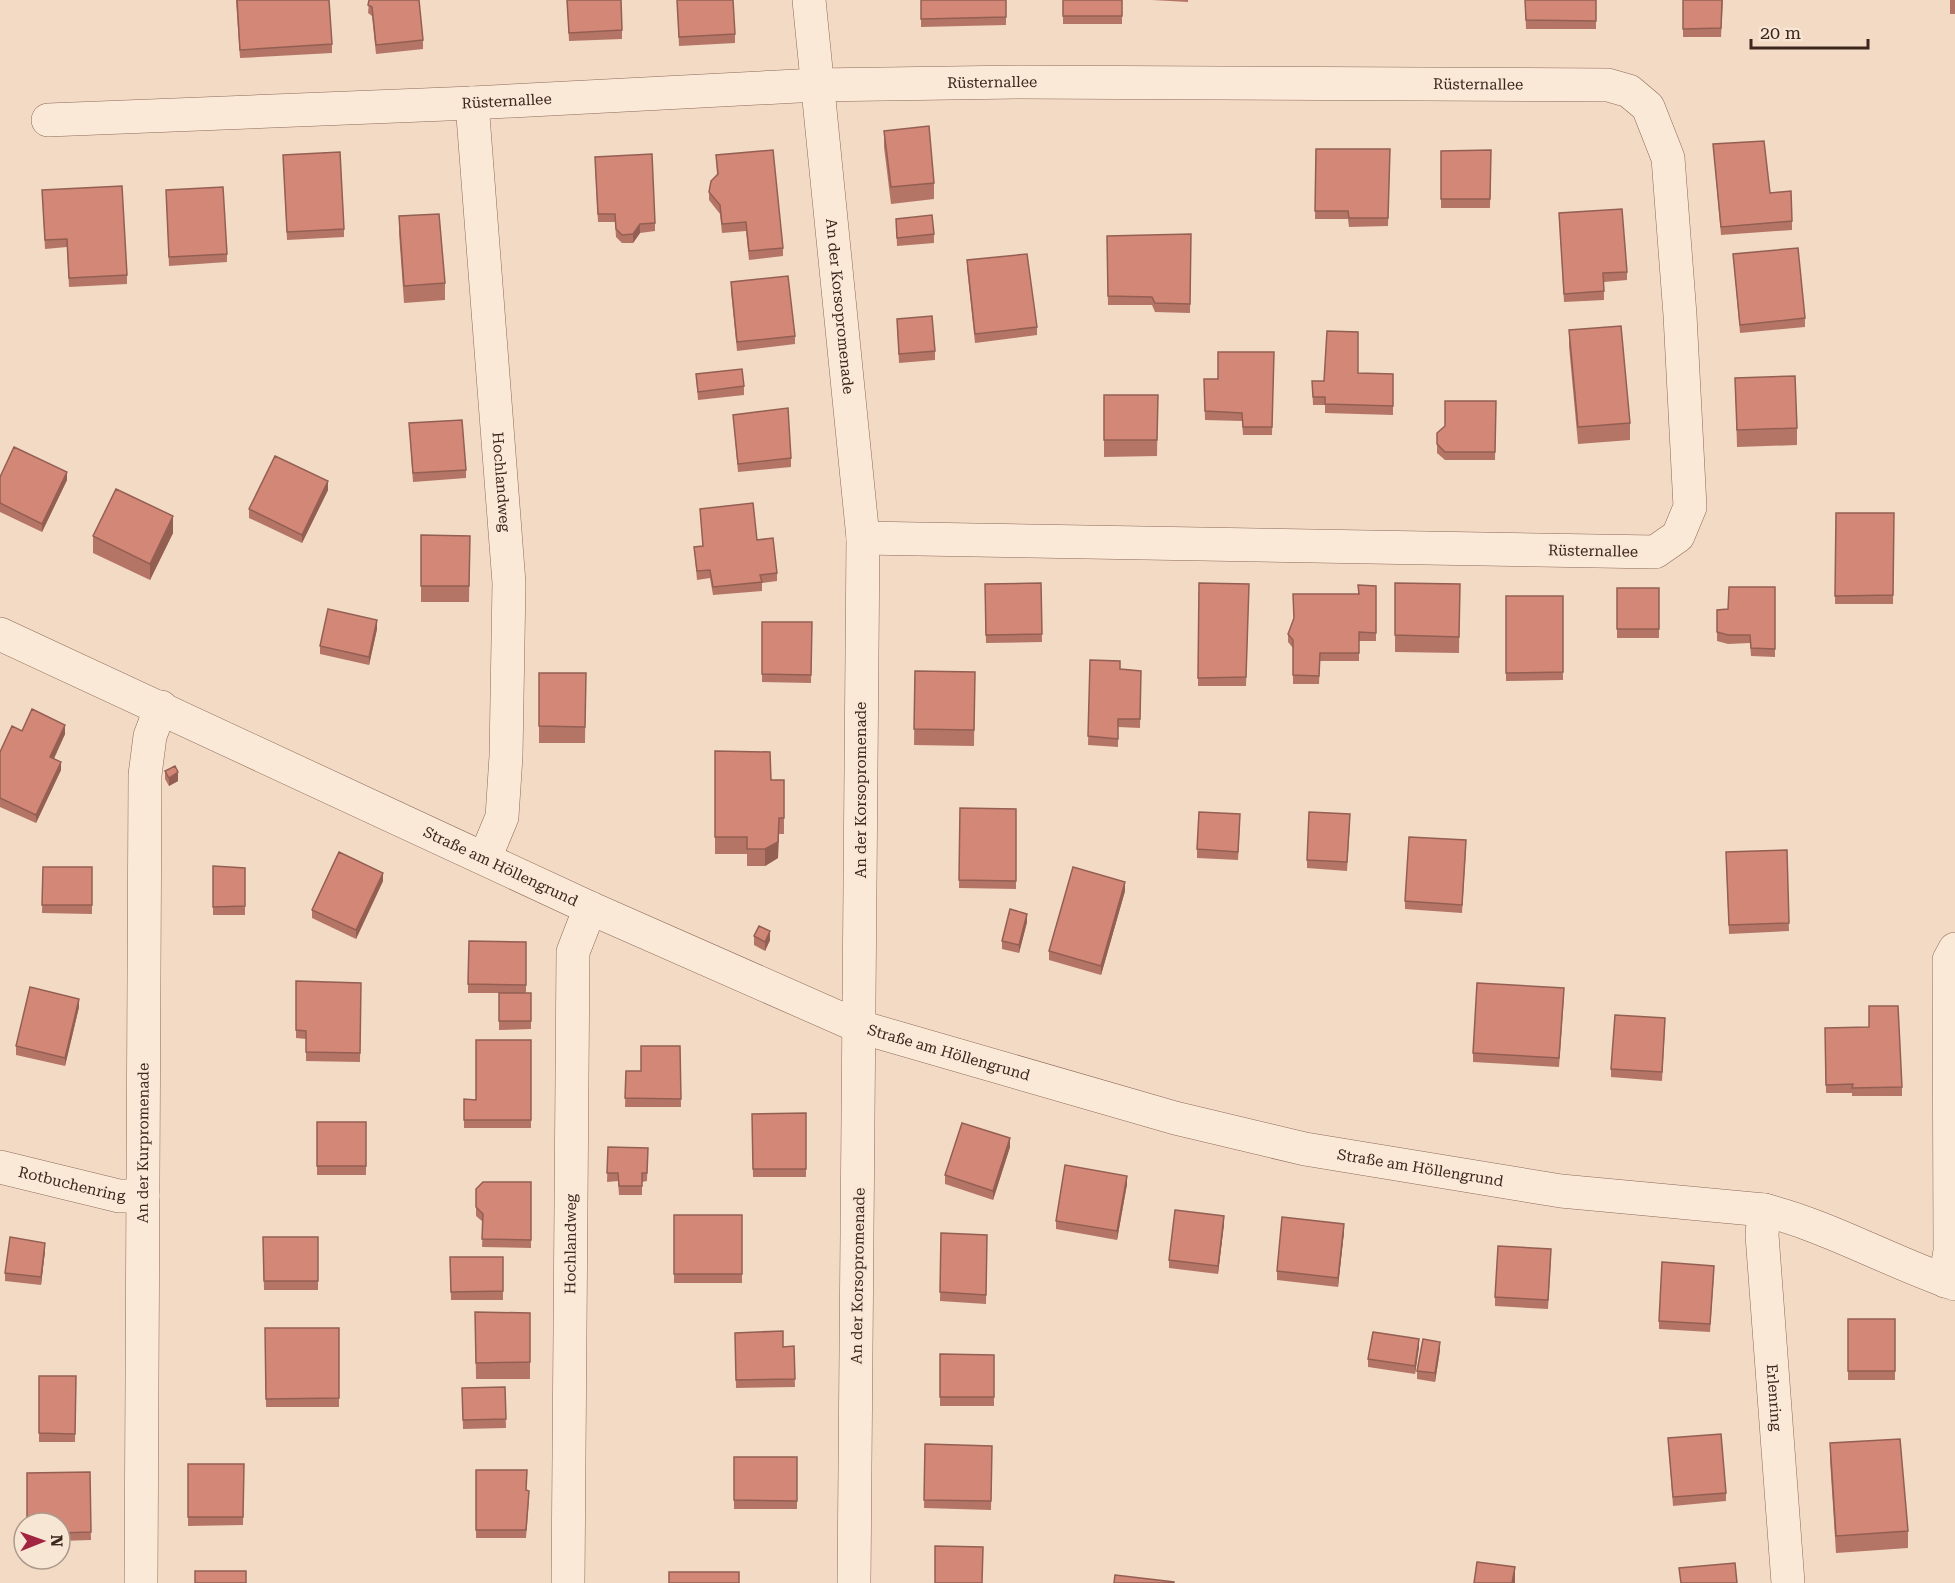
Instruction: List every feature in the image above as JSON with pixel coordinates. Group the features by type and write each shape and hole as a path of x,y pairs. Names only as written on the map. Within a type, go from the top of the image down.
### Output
{"street":[{"name":"An der Korsopromenade","path":"809,0 863,538 854,1583"},
{"name":"Rüsternallee","path":"48,120 472,103 817,85 1018,82 1608,84 1629,91 1648,107 1668,158 1690,507 1678,536 1655,552 863,538"},
{"name":"Hochlandweg","path":"472,103 490,313 508,583 506,756 502,817 485,858"},
{"name":"Straße am Höllengrund","path":"0,634 590,908 860,1027 1175,1118 1305,1149 1561,1191 1764,1210 1835,1234 1950,1282"},
{"name":"An der Kurpromenade","path":"141,1583 145,776 150,736 161,707"},
{"name":"Hochlandweg","path":"568,1583 573,952 590,908"},
{"path":"1950,1282 1949,960 1955,949"},
{"name":"Rotbuchenring","path":"0,1167 120,1196 143,1196"},
{"name":"Erlenring","path":"1764,1210 1762,1235 1788,1583"}],"building":[{"path":"237,0 329,0 332,44 240,50"},
{"path":"369,0 419,0 423,40 376,45 372,7 368,5"},
{"path":"567,0 621,0 622,30 569,33"},
{"path":"677,0 733,0 735,34 679,37"},
{"path":"921,0 1006,0 1006,17 921,19"},
{"path":"1063,0 1122,0 1122,16 1063,16"},
{"path":"1525,0 1596,0 1596,21 1526,20"},
{"path":"1683,0 1722,0 1721,28 1683,29"},
{"path":"929,126 934,183 891,187 884,131"},
{"path":"1764,141 1770,193 1791,191 1792,221 1721,227 1713,144"},
{"path":"1316,149 1390,149 1388,218 1349,218 1348,211 1315,211"},
{"path":"773,150 783,248 749,251 746,222 722,224 720,205 709,192 711,181 718,174 716,155"},
{"path":"1491,150 1490,199 1441,199 1441,151"},
{"path":"340,152 344,229 287,232 283,155"},
{"path":"652,154 655,223 640,224 633,234 622,235 616,229 615,214 598,214 595,157"},
{"path":"122,186 127,275 69,278 67,239 45,240 42,190"},
{"path":"223,187 227,254 169,257 166,190"},
{"path":"1622,209 1627,272 1603,273 1604,291 1564,294 1559,213"},
{"path":"439,214 445,283 404,286 399,216"},
{"path":"932,215 934,234 897,238 896,219"},
{"path":"1191,234 1190,304 1155,303 1152,297 1108,296 1107,236"},
{"path":"1798,248 1805,318 1740,325 1733,254"},
{"path":"1027,254 1037,327 975,334 967,260"},
{"path":"788,276 795,336 737,342 731,282"},
{"path":"932,316 935,351 899,354 897,319"},
{"path":"1621,326 1630,423 1578,427 1569,330"},
{"path":"1327,331 1358,332 1358,373 1393,374 1393,406 1325,404 1325,397 1313,397 1312,381 1324,381"},
{"path":"1218,352 1274,352 1272,427 1243,427 1242,413 1205,411 1204,379 1218,379"},
{"path":"742,369 744,386 698,392 696,374"},
{"path":"1795,376 1797,428 1737,430 1735,378"},
{"path":"1104,395 1158,395 1157,440 1104,440"},
{"path":"1445,401 1496,401 1495,452 1445,452 1437,444 1437,433 1445,426"},
{"path":"788,408 791,458 738,464 733,415"},
{"path":"462,420 466,470 413,473 409,423"},
{"path":"14,447 67,472 42,524 0,503 0,477"},
{"path":"275,456 328,481 302,535 249,509"},
{"path":"116,489 173,516 150,564 93,536"},
{"path":"753,503 757,540 773,538 777,573 760,575 762,582 713,587 710,570 697,571 694,547 703,546 700,509"},
{"path":"1836,513 1894,513 1893,595 1835,596"},
{"path":"421,535 470,536 469,586 421,586"},
{"path":"1041,583 1042,634 986,635 985,584"},
{"path":"1199,583 1249,584 1246,677 1198,678"},
{"path":"1395,583 1460,584 1459,637 1395,635"},
{"path":"1358,585 1376,586 1376,633 1359,632 1359,653 1320,653 1319,676 1293,675 1293,640 1288,634 1294,618 1293,594 1359,594"},
{"path":"1729,587 1775,587 1775,649 1751,648 1750,635 1728,635 1717,632 1717,610 1728,609"},
{"path":"1617,588 1659,588 1659,629 1617,629"},
{"path":"1506,596 1563,596 1563,672 1506,673"},
{"path":"328,609 377,620 369,657 320,646"},
{"path":"762,622 812,622 811,675 762,674"},
{"path":"1090,660 1120,661 1120,669 1141,671 1140,719 1118,719 1118,739 1088,736"},
{"path":"915,671 975,672 974,730 914,729"},
{"path":"539,673 586,673 585,727 539,726"},
{"path":"32,709 65,725 50,757 61,762 36,815 0,798 0,752 12,726 22,731"},
{"path":"715,751 770,752 771,780 784,780 784,818 779,818 778,842 765,849 747,849 747,837 715,837"},
{"path":"175,766 178,772 169,778 165,771"},
{"path":"960,808 1016,809 1016,881 959,880"},
{"path":"1199,812 1240,814 1238,852 1197,849"},
{"path":"1309,812 1350,814 1347,862 1307,860"},
{"path":"1409,837 1466,840 1462,905 1405,901"},
{"path":"1787,850 1789,923 1729,925 1726,852"},
{"path":"339,852 383,873 356,930 312,910"},
{"path":"213,866 245,868 245,906 213,907"},
{"path":"43,867 92,867 92,905 42,905"},
{"path":"1073,867 1125,882 1101,966 1049,951"},
{"path":"1010,909 1027,914 1019,945 1002,941"},
{"path":"759,926 770,931 765,942 754,936"},
{"path":"469,941 526,942 526,985 468,984"},
{"path":"296,981 361,983 360,1053 306,1052 306,1031 296,1030"},
{"path":"1477,983 1564,988 1559,1058 1473,1053"},
{"path":"30,987 79,999 65,1058 16,1046"},
{"path":"499,993 531,993 531,1021 499,1021"},
{"path":"1869,1006 1898,1006 1902,1087 1852,1088 1853,1084 1826,1085 1825,1028 1869,1027"},
{"path":"1615,1015 1665,1018 1662,1072 1611,1069"},
{"path":"476,1040 531,1040 531,1120 464,1120 464,1099 476,1100"},
{"path":"641,1046 680,1046 681,1099 625,1098 626,1071 641,1071"},
{"path":"806,1113 806,1169 753,1169 752,1114"},
{"path":"317,1122 366,1122 366,1166 317,1166"},
{"path":"962,1123 1010,1138 993,1191 945,1175"},
{"path":"608,1147 648,1148 647,1173 642,1173 642,1186 619,1186 618,1173 607,1173"},
{"path":"1065,1165 1127,1176 1117,1231 1056,1221"},
{"path":"483,1182 531,1182 531,1240 482,1239 483,1214 476,1207 476,1189"},
{"path":"1175,1210 1224,1216 1218,1266 1169,1260"},
{"path":"674,1215 742,1215 742,1274 674,1274"},
{"path":"1282,1217 1344,1224 1338,1278 1277,1271"},
{"path":"941,1233 987,1235 986,1295 940,1292"},
{"path":"10,1237 45,1243 41,1277 5,1273"},
{"path":"263,1237 318,1237 318,1281 264,1281"},
{"path":"1498,1246 1551,1249 1548,1300 1495,1297"},
{"path":"450,1257 503,1257 503,1291 451,1292"},
{"path":"1662,1262 1714,1266 1710,1324 1659,1321"},
{"path":"475,1312 530,1313 530,1362 476,1363"},
{"path":"1848,1319 1895,1319 1895,1371 1848,1371"},
{"path":"265,1328 339,1328 339,1398 266,1399"},
{"path":"783,1331 783,1347 794,1346 795,1379 736,1380 735,1333"},
{"path":"1373,1332 1419,1339 1415,1366 1368,1359"},
{"path":"1423,1339 1440,1342 1435,1373 1417,1371"},
{"path":"940,1354 994,1355 994,1397 940,1397"},
{"path":"39,1376 76,1376 75,1434 39,1433"},
{"path":"505,1387 506,1419 463,1420 462,1388"},
{"path":"1721,1434 1726,1493 1673,1497 1668,1438"},
{"path":"1900,1439 1908,1531 1836,1536 1830,1443"},
{"path":"925,1444 992,1446 991,1501 924,1500"},
{"path":"734,1457 797,1457 797,1501 734,1500"},
{"path":"188,1464 244,1464 243,1517 188,1517"},
{"path":"476,1470 527,1470 526,1490 529,1491 526,1530 476,1530"},
{"path":"90,1472 91,1532 72,1533 72,1511 27,1511 27,1473"},
{"path":"935,1546 983,1547 982,1583 935,1583"},
{"path":"1477,1562 1515,1567 1512,1583 1474,1583"},
{"path":"1735,1563 1737,1583 1681,1583 1679,1568"},
{"path":"195,1571 246,1571 246,1583 195,1583"},
{"path":"669,1572 739,1572 739,1583 669,1583"},
{"path":"1115,1575 1174,1582 1174,1583 1114,1583"}]}
